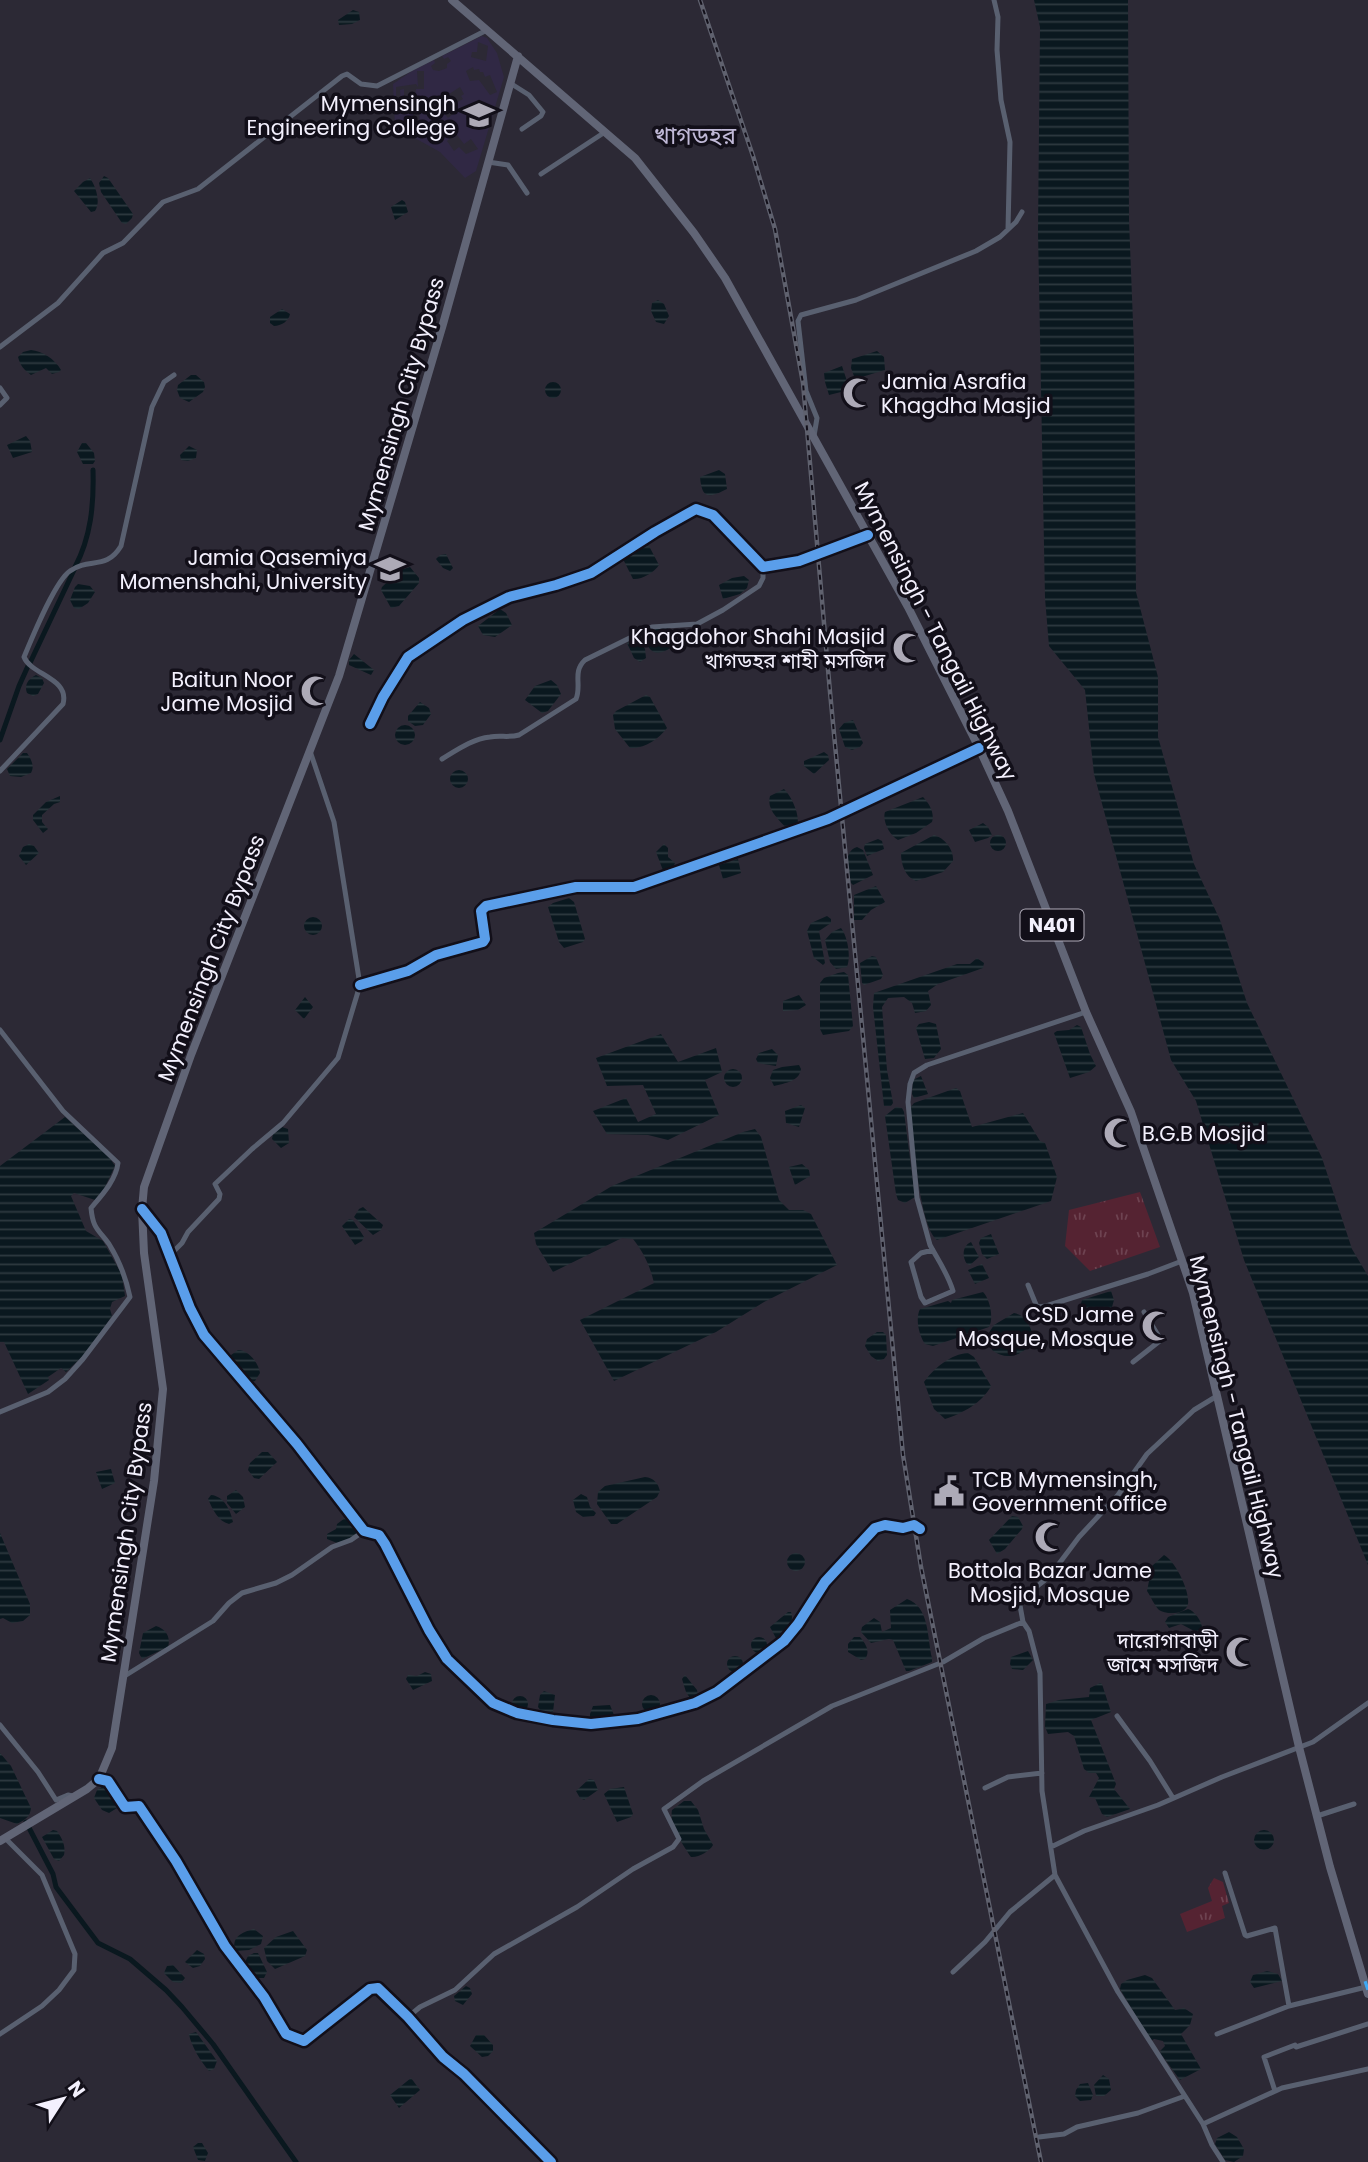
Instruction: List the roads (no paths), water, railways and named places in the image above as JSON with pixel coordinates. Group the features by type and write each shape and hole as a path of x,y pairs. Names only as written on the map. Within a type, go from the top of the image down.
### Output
{"highway":[{"name":"Mymensingh - Tangail Highway","path":"452,0 635,158 694,233 725,278 908,607 1008,811 1086,1012 1131,1112 1193,1293 1317,1816 1367,1988"},
{"name":"Mymensingh City Bypass","path":"3,1840 77,1797 99,1779 112,1748 154,1481 163,1388 144,1253 144,1187 339,676 443,324 518,56"}],"street":[{"path":"995,0 1001,100 1010,142 1008,229"},
{"path":"0,347 58,303 103,253 123,243 163,202 198,189 342,76 347,74 361,84 377,86 487,30"},
{"path":"510,83 529,95 543,112 522,129"},
{"path":"541,174 605,132"},
{"path":"488,162 508,165 527,193"},
{"path":"814,436 817,418 806,391 798,321 801,315 856,300 976,251 1008,229 1022,212"},
{"path":"0,771 63,704 63,691 55,682 30,666 24,657 67,573 80,566 105,562 114,557 121,546 152,407 164,382 174,375"},
{"path":"0,388 6,398 0,405"},
{"path":"370,724 408,657 463,621 509,597 591,573 696,509 713,515 763,567 763,578 759,586 697,624 652,627 585,660 577,675 579,691 576,699 519,735 509,738 492,736 468,743 442,759"},
{"path":"763,567 799,561 868,535"},
{"path":"360,985 408,971 436,955 483,942 485,939 481,911 486,906 576,887 634,887 828,819 979,748"},
{"path":"170,1255 219,1199 220,1194 215,1184 284,1123 338,1058 360,985 334,822 310,751"},
{"path":"933,1250 921,1253 911,1262 925,1303 953,1291 933,1250 917,1198 908,1102 914,1073 927,1065 1086,1012"},
{"path":"0,1030 63,1111 118,1163 101,1199 92,1209 92,1220 95,1228 108,1242 127,1280 130,1297 65,1379 48,1392 0,1412"},
{"path":"142,1209 161,1233 190,1308 204,1335 297,1444 365,1531 379,1535 386,1544 429,1630 447,1659 493,1703 517,1713 591,1724 638,1719 684,1706 717,1692 784,1641 825,1581 875,1528 885,1525 903,1528 914,1525 920,1529"},
{"path":"1028,1285 1037,1307 1046,1306 1182,1261"},
{"path":"1133,1362 1161,1340 1144,1312"},
{"path":"1216,1396 1194,1410 1147,1454 1118,1496 1079,1537 1049,1577 1018,1600 1040,1673 1042,1791 1055,1875 1118,1992 1203,2124 1223,2162"},
{"path":"123,1677 213,1621 242,1593 276,1583 292,1575 332,1547 365,1531"},
{"path":"408,2017 420,2007 454,1990 494,1954 577,1907 633,1869 673,1847 679,1839 664,1809 703,1781 832,1706 943,1662 984,1638 1023,1622"},
{"path":"1051,1847 1084,1831 1313,1742 1368,1703"},
{"path":"1118,1716 1173,1798"},
{"path":"0,1725 38,1772 56,1800 68,1795 77,1797"},
{"path":"985,1788 1008,1777 1042,1773"},
{"path":"99,1779 108,1782 125,1807 139,1806 154,1826 225,1946 264,1997 286,2034 303,2041 376,1987 408,2017 443,2057 464,2074 551,2162"},
{"path":"1317,1816 1354,1804"},
{"path":"0,2034 42,2006 59,1990 74,1970 75,1954 42,1875 3,1840"},
{"path":"1224,1873 1245,1935 1275,1927 1289,2006"},
{"path":"953,1972 985,1942 1010,1912 1055,1875"},
{"path":"1217,2034 1289,2006 1367,1988"},
{"path":"1275,2091 1264,2057 1368,2024"},
{"path":"1203,2124 1275,2091 1310,2080 1368,2069"},
{"path":"1039,2137 1064,2134 1077,2127 1138,2113 1185,2096"}],"waterway":[{"path":"75,567 85,544 90,520 93,470"},
{"path":"29,665 74,570"},
{"path":"0,740 28,666"},
{"path":"26,1822 53,1874 56,1887 98,1943 130,1959 182,2007 213,2044 296,2162"}],"railway":[{"path":"700,0 775,229 803,383 903,1455 921,1567 1041,2162"}],"place":[{"name":"Mymensingh Engineering College","path":"479,115"},
{"name":"Jamia Asrafia Khagdha Masjid","path":"858,393"},
{"name":"Jamia Qasemiya Momenshahi, University","path":"390,569"},
{"name":"Khagdohor Shahi Masjid খাগডহর শাহী মসজিদ","path":"908,648"},
{"name":"Baitun Noor Jame Mosjid","path":"316,691"},
{"name":"B.G.B Mosjid","path":"1119,1133"},
{"name":"CSD Jame Mosque, Mosque","path":"1157,1326"},
{"name":"TCB Mymensingh, Government office","path":"949,1491"},
{"name":"Bottola Bazar Jame Mosjid, Mosque","path":"1050,1537"},
{"name":"দারোগাবাড়ী জামে মসজিদ","path":"1241,1652"}],"district":[{"name":"খাগডহর","path":"695,135"}]}
